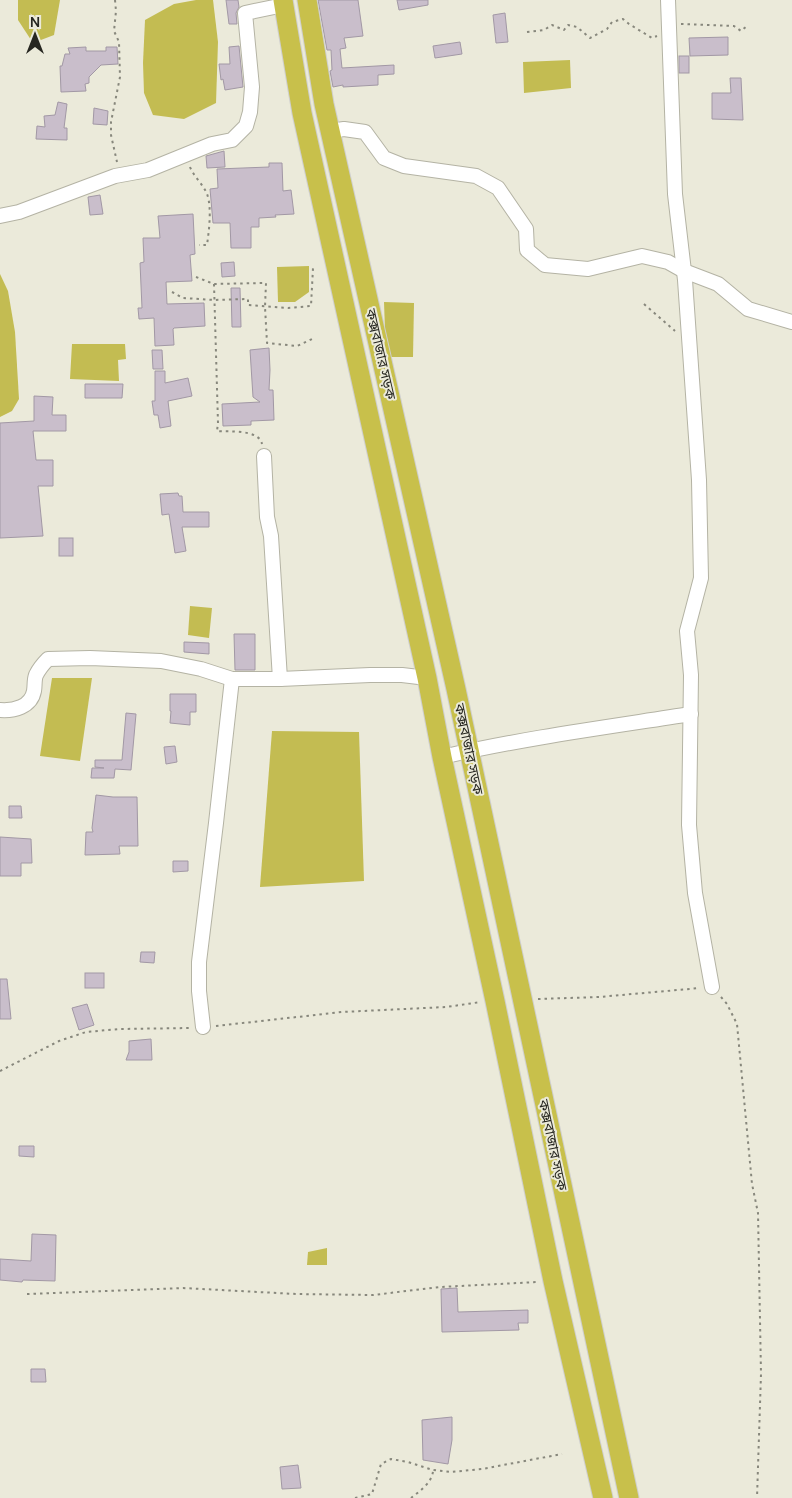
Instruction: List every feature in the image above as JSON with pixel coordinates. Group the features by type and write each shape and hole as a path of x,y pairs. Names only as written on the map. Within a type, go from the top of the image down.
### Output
{"highway":[{"name":"কক্সবাজার সড়ক","path":"307,0 324,104 469,751 629,1498"},
{"name":"কক্সবাজার সড়ক","path":"283,3 306,132 427,678 553,1281 603,1498"}],"street":[{"path":"668,0 675,194 684,271 699,480 701,578 687,632 691,675 690,835 695,893 712,988"},
{"path":"0,216 19,212 115,176 148,170 212,144 232,140 246,126 250,112 252,87 245,13 283,3"},
{"path":"330,131 344,129 365,132 384,158 404,166 476,176 498,188 526,229 527,250 545,265 588,269 642,256 668,262 684,271 718,284 748,309 792,322"},
{"path":"264,456 280,678"},
{"path":"0,710 16,710 27,704 34,694 35,677 48,659 90,658 161,661 201,669 232,678 402,675 427,678"},
{"path":"203,1028 199,991 199,962 232,678"},
{"path":"442,757 690,714"}],"path":[{"path":"115,0 114,31 119,42 120,77 111,122 117,162"},
{"path":"527,32 544,30 552,26 564,30 568,26 577,27 590,38 608,29 612,22 623,19 652,38 664,33 669,25 734,26 741,31 747,26"},
{"path":"191,152 190,168 207,194 209,215 207,245 199,245"},
{"path":"172,292 183,298 214,300 248,299 248,305 265,307 311,306 313,268"},
{"path":"196,276 214,284 266,283 267,343 298,346 312,339"},
{"path":"214,284 217,432 249,433 258,437 261,440 264,456"},
{"path":"644,304 689,343"},
{"path":"522,1000 712,988 727,1004 737,1024 752,1184 758,1213 761,1374 757,1498"},
{"path":"0,1072 59,1041 86,1032 119,1029 203,1028 342,1012 495,1001"},
{"path":"27,1294 183,1288 296,1294 373,1295 440,1287 553,1281"},
{"path":"355,1498 372,1494 381,1464 391,1459 433,1470 451,1472 482,1469 562,1454"},
{"path":"411,1498 425,1486 434,1474 433,1470"}],"shaded area":[{"path":"18,0 60,0 54,35 33,43 18,20"},
{"path":"196,0 213,0 218,42 216,103 184,119 153,115 144,93 145,20 174,4"},
{"path":"570,60 571,88 524,93 523,62"},
{"path":"309,266 309,292 295,302 278,302 277,267"},
{"path":"0,274 8,291 15,332 19,399 12,411 0,417"},
{"path":"384,302 414,303 413,357 390,357 385,330"},
{"path":"72,344 125,344 126,359 118,360 119,381 70,379"},
{"path":"190,606 212,608 209,638 188,635"},
{"path":"52,678 92,678 80,761 40,756"},
{"path":"272,731 359,732 364,881 260,887"},
{"path":"327,1248 327,1265 307,1265 308,1252"}],"building":[{"path":"226,0 238,0 237,24 229,24"},
{"path":"318,0 358,0 363,36 344,38 346,48 340,49 342,68 394,65 394,74 378,75 378,85 343,87 343,85 333,87 330,71 332,70 331,50 327,50"},
{"path":"397,0 428,0 428,5 399,10"},
{"path":"505,13 508,42 496,43 493,15"},
{"path":"728,37 728,55 690,56 689,38"},
{"path":"460,42 462,54 435,58 433,46"},
{"path":"239,46 243,87 225,90 223,79 221,80 219,64 230,64 229,47"},
{"path":"86,47 86,51 106,51 106,47 117,47 118,64 101,65 89,77 89,83 85,84 86,91 61,92 60,66 62,66 65,54 70,54 68,48"},
{"path":"679,56 689,56 689,73 679,73"},
{"path":"730,78 741,78 743,120 712,119 712,93 731,93"},
{"path":"58,102 67,104 64,128 67,128 67,140 36,139 37,126 45,127 44,116 55,115"},
{"path":"94,108 108,111 107,125 93,124"},
{"path":"224,151 225,167 207,168 206,156"},
{"path":"269,163 282,163 283,191 291,190 294,214 259,218 259,227 251,227 251,248 231,248 230,223 213,223 210,189 218,188 217,169 269,167"},
{"path":"100,195 103,214 90,215 88,197"},
{"path":"193,214 195,254 190,255 192,281 166,282 167,304 204,303 205,326 174,328 174,345 155,346 154,318 139,319 138,308 142,308 140,263 144,262 143,238 160,238 158,216"},
{"path":"234,262 235,276 222,277 221,263"},
{"path":"231,288 240,288 241,327 232,327"},
{"path":"269,348 269,390 273,390 274,420 251,421 251,425 223,426 222,404 260,402 253,397 250,350"},
{"path":"152,350 162,350 163,369 153,369"},
{"path":"155,371 165,371 165,383 188,378 192,396 168,401 171,426 160,428 158,415 154,415 152,401 155,401"},
{"path":"85,384 123,384 122,398 85,398"},
{"path":"34,396 53,397 52,415 66,415 66,431 33,431 36,460 53,460 53,486 38,486 43,536 0,538 0,423 34,421"},
{"path":"178,493 179,496 182,496 183,512 209,512 209,527 182,527 186,551 175,553 169,514 162,515 160,494"},
{"path":"59,538 73,538 73,556 59,556"},
{"path":"234,634 255,634 255,670 235,670"},
{"path":"184,642 209,643 209,654 184,652"},
{"path":"170,694 196,694 196,712 190,712 190,725 170,723"},
{"path":"126,713 136,714 131,770 115,769 114,778 91,778 92,768 104,768 95,767 95,760 122,760"},
{"path":"175,746 177,762 166,764 164,747"},
{"path":"96,795 137,797 138,846 119,846 120,854 85,855 86,832 93,832"},
{"path":"9,806 21,806 22,818 9,818"},
{"path":"0,837 31,839 32,863 21,863 21,876 0,876"},
{"path":"173,861 188,861 188,871 173,872"},
{"path":"141,952 155,952 154,963 140,962"},
{"path":"85,973 104,973 104,988 85,988"},
{"path":"0,979 7,979 11,1019 0,1019"},
{"path":"87,1004 94,1025 79,1030 72,1008"},
{"path":"151,1039 152,1060 126,1060 129,1052 129,1041"},
{"path":"19,1146 34,1146 34,1157 19,1156"},
{"path":"32,1234 56,1235 55,1281 23,1280 22,1282 0,1280 0,1259 31,1261"},
{"path":"457,1288 458,1312 528,1310 528,1323 518,1323 519,1330 442,1332 441,1289"},
{"path":"31,1369 45,1369 46,1382 31,1382"},
{"path":"452,1417 452,1440 448,1464 423,1460 422,1420"},
{"path":"298,1465 301,1488 282,1489 280,1467"}]}
